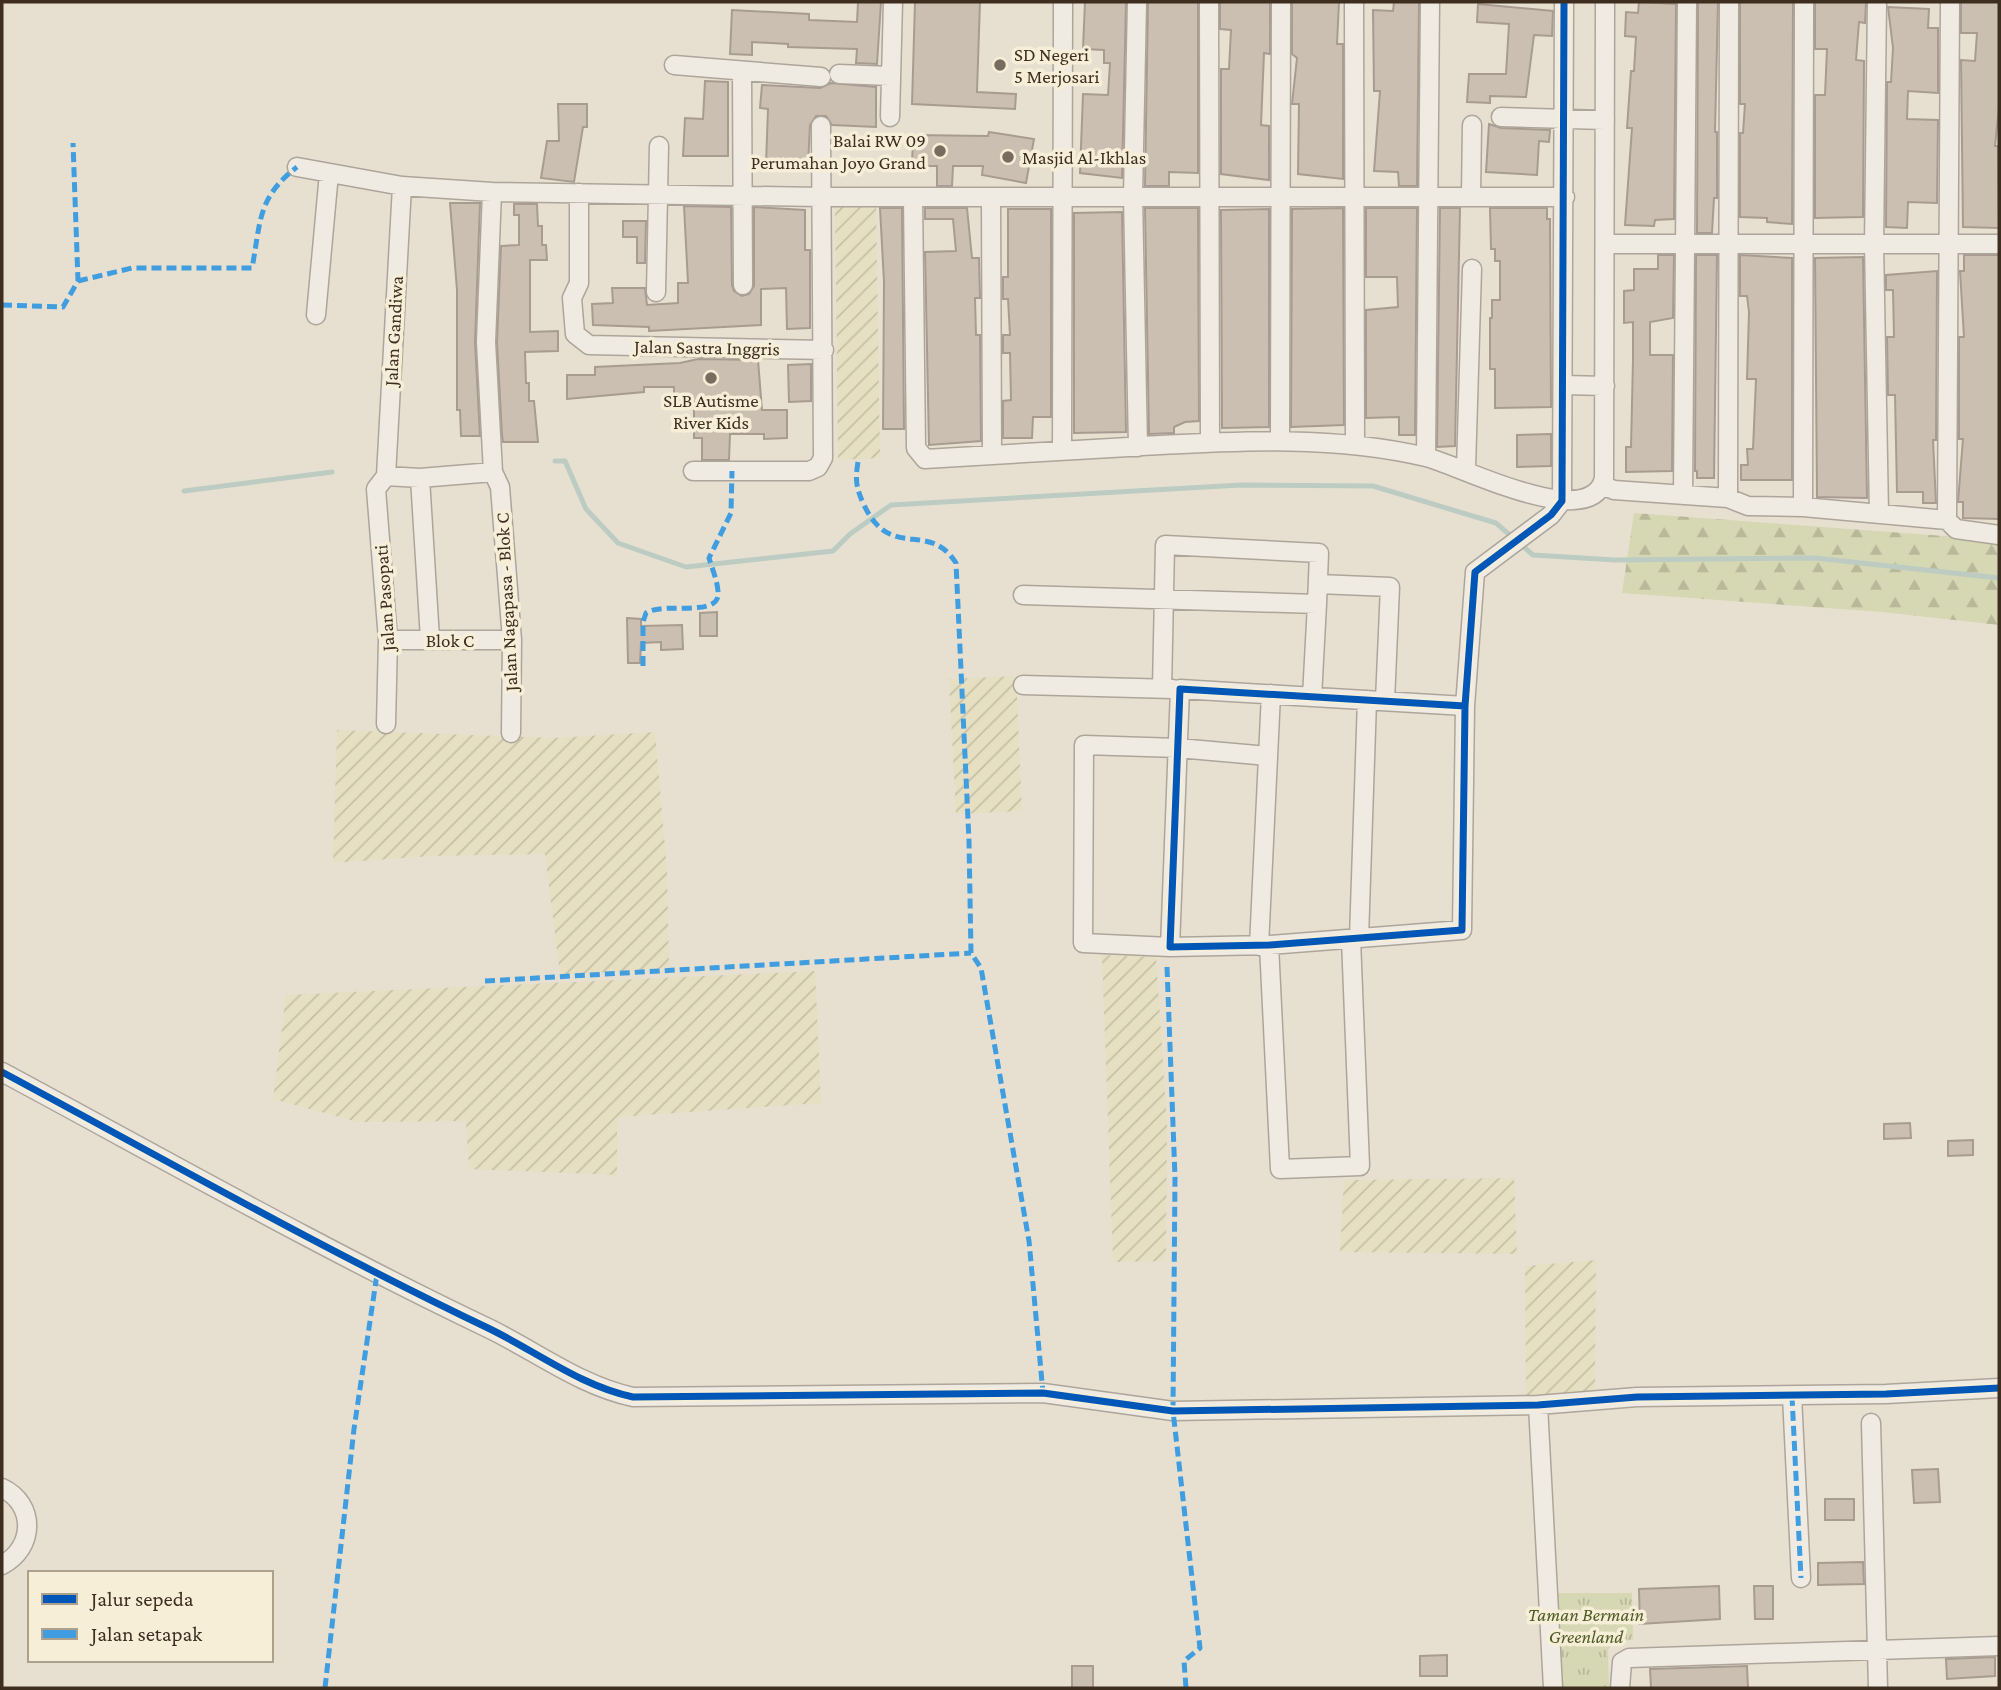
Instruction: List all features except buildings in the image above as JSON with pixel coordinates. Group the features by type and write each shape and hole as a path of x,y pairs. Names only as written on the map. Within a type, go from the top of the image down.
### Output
{"street":[{"path":"890,117 893,2"},
{"path":"1062,451 1063,2"},
{"path":"1137,2 1133,196 1138,447"},
{"path":"1209,2 1210,442"},
{"path":"1280,440 1281,2"},
{"path":"1354,2 1355,445"},
{"path":"1426,457 1430,2"},
{"path":"1556,508 1564,385 1564,2"},
{"path":"1602,485 1605,386 1605,2"},
{"path":"1683,494 1687,2"},
{"path":"1728,498 1729,2"},
{"path":"1803,507 1804,2"},
{"path":"1877,2 1874,244 1879,513"},
{"path":"1947,520 1950,2"},
{"path":"674,65 821,78"},
{"path":"742,71 743,285"},
{"path":"839,74 890,76"},
{"path":"1501,117 1605,120"},
{"path":"1471,195 1472,125"},
{"path":"693,471 809,471 818,467 823,458 821,126"},
{"path":"656,292 659,146"},
{"path":"297,167 402,186 492,192 742,193 821,197 1565,197"},
{"path":"316,315 329,173"},
{"name":"Jalan Gandiwa","path":"386,476 402,186"},
{"name":"Jalan Nagapasa - Blok C","path":"492,192 486,342 493,472 500,487 512,639 511,733"},
{"name":"Jalan Sastra Inggris","path":"579,192 579,283 572,298 575,334 589,345 824,350"},
{"path":"913,197 916,448 925,459 1210,442 1280,440 1355,445 1426,457 1466,469 1556,508"},
{"path":"991,197 992,455"},
{"path":"1605,244 1999,244"},
{"path":"1466,469 1472,269"},
{"path":"1564,385 1605,386"},
{"path":"386,476 420,478 493,472"},
{"name":"Jalan Pasopati","path":"386,476 376,489 388,640 386,724"},
{"path":"420,478 429,639"},
{"path":"1602,485 1614,490 1728,498 1748,506 1803,507 1947,520 1956,529 1999,535"},
{"path":"1268,756 1178,748 1084,745 1083,943 1170,947 1264,946 1462,930 1465,706 1475,572 1556,508 1580,500 1602,485"},
{"path":"1162,689 1165,545 1320,553 1312,697"},
{"path":"1271,694 1264,946 1280,1169 1360,1166 1355,938 1376,700 1390,587 1318,584"},
{"path":"1023,594 1317,604"},
{"name":"Blok C","path":"388,640 512,639"},
{"path":"1023,685 1180,689 1465,706"},
{"path":"1170,947 1180,689"},
{"path":"2,1072 367,1270 498,1334 606,1392 633,1397 1043,1393 1173,1411 1538,1405 1637,1397 1792,1396 1999,1388"},
{"path":"1792,1396 1801,1578"},
{"path":"1538,1405 1553,1688"},
{"path":"1871,1423 1878,1688"},
{"path":"2,1488 22,1505 28,1525 20,1550 2,1565"},
{"path":"1620,1688 1622,1662 1629,1658 1999,1646"}],"shaded area":[{"path":"876,206 880,458 838,460 835,207"},
{"path":"1016,676 1022,811 956,814 949,679"},
{"path":"337,730 553,738 655,732 667,870 669,968 560,975 545,854 431,856 333,863"},
{"path":"1102,955 1156,957 1167,1123 1166,1261 1113,1262"},
{"path":"815,971 821,1103 617,1117 617,1175 469,1169 466,1121 358,1122 273,1099 286,995"},
{"path":"1514,1178 1517,1254 1340,1252 1344,1180"},
{"path":"1596,1260 1595,1392 1526,1396 1525,1266"}],"green space":[{"path":"1634,513 1999,540 1999,625 1882,612 1622,593"},
{"name":"Taman Bermain Greenland","path":"1551,1593 1632,1593 1633,1639 1612,1645 1608,1650 1609,1688 1557,1688"}],"waterway":[{"path":"555,461 565,461 586,509 618,543 686,567 833,551 850,534 891,505 1241,485 1373,486 1496,523 1533,555 1615,560 1815,558 1999,578"},
{"path":"184,491 332,472"}],"marked path":[{"path":"2,305 63,307 78,281 73,143"},
{"path":"78,281 132,268 252,268 260,224 268,200 274,189 297,167"},
{"path":"858,462 858,489 875,522 886,532 898,537 934,543 945,550 956,563 969,841 971,953 981,968 1029,1241 1043,1393"},
{"path":"643,666 643,622 646,613 665,608 701,607 711,605 717,599 718,591 709,558 731,513 732,471"},
{"path":"485,981 971,953"},
{"path":"1167,967 1175,1177 1173,1411 1200,1648 1184,1661 1186,1688"},
{"path":"325,1688 354,1429 377,1274"},
{"path":"1792,1396 1801,1578"}],"cycle path":[{"path":"1465,706 1180,689 1170,947 1269,945 1462,930 1465,706 1475,572 1551,515 1562,501 1564,2"},
{"path":"2,1072 305,1236 490,1329 577,1377 633,1397 1043,1393 1173,1411 1538,1405 1637,1397 1886,1394 1999,1388"}],"place":[{"name":"SD Negeri 5 Merjosari","path":"1000,65"},
{"name":"Balai RW 09 Perumahan Joyo Grand","path":"940,151"},
{"name":"Masjid Al-Ikhlas","path":"1008,157"},
{"name":"SLB Autisme River Kids","path":"711,378"}]}
